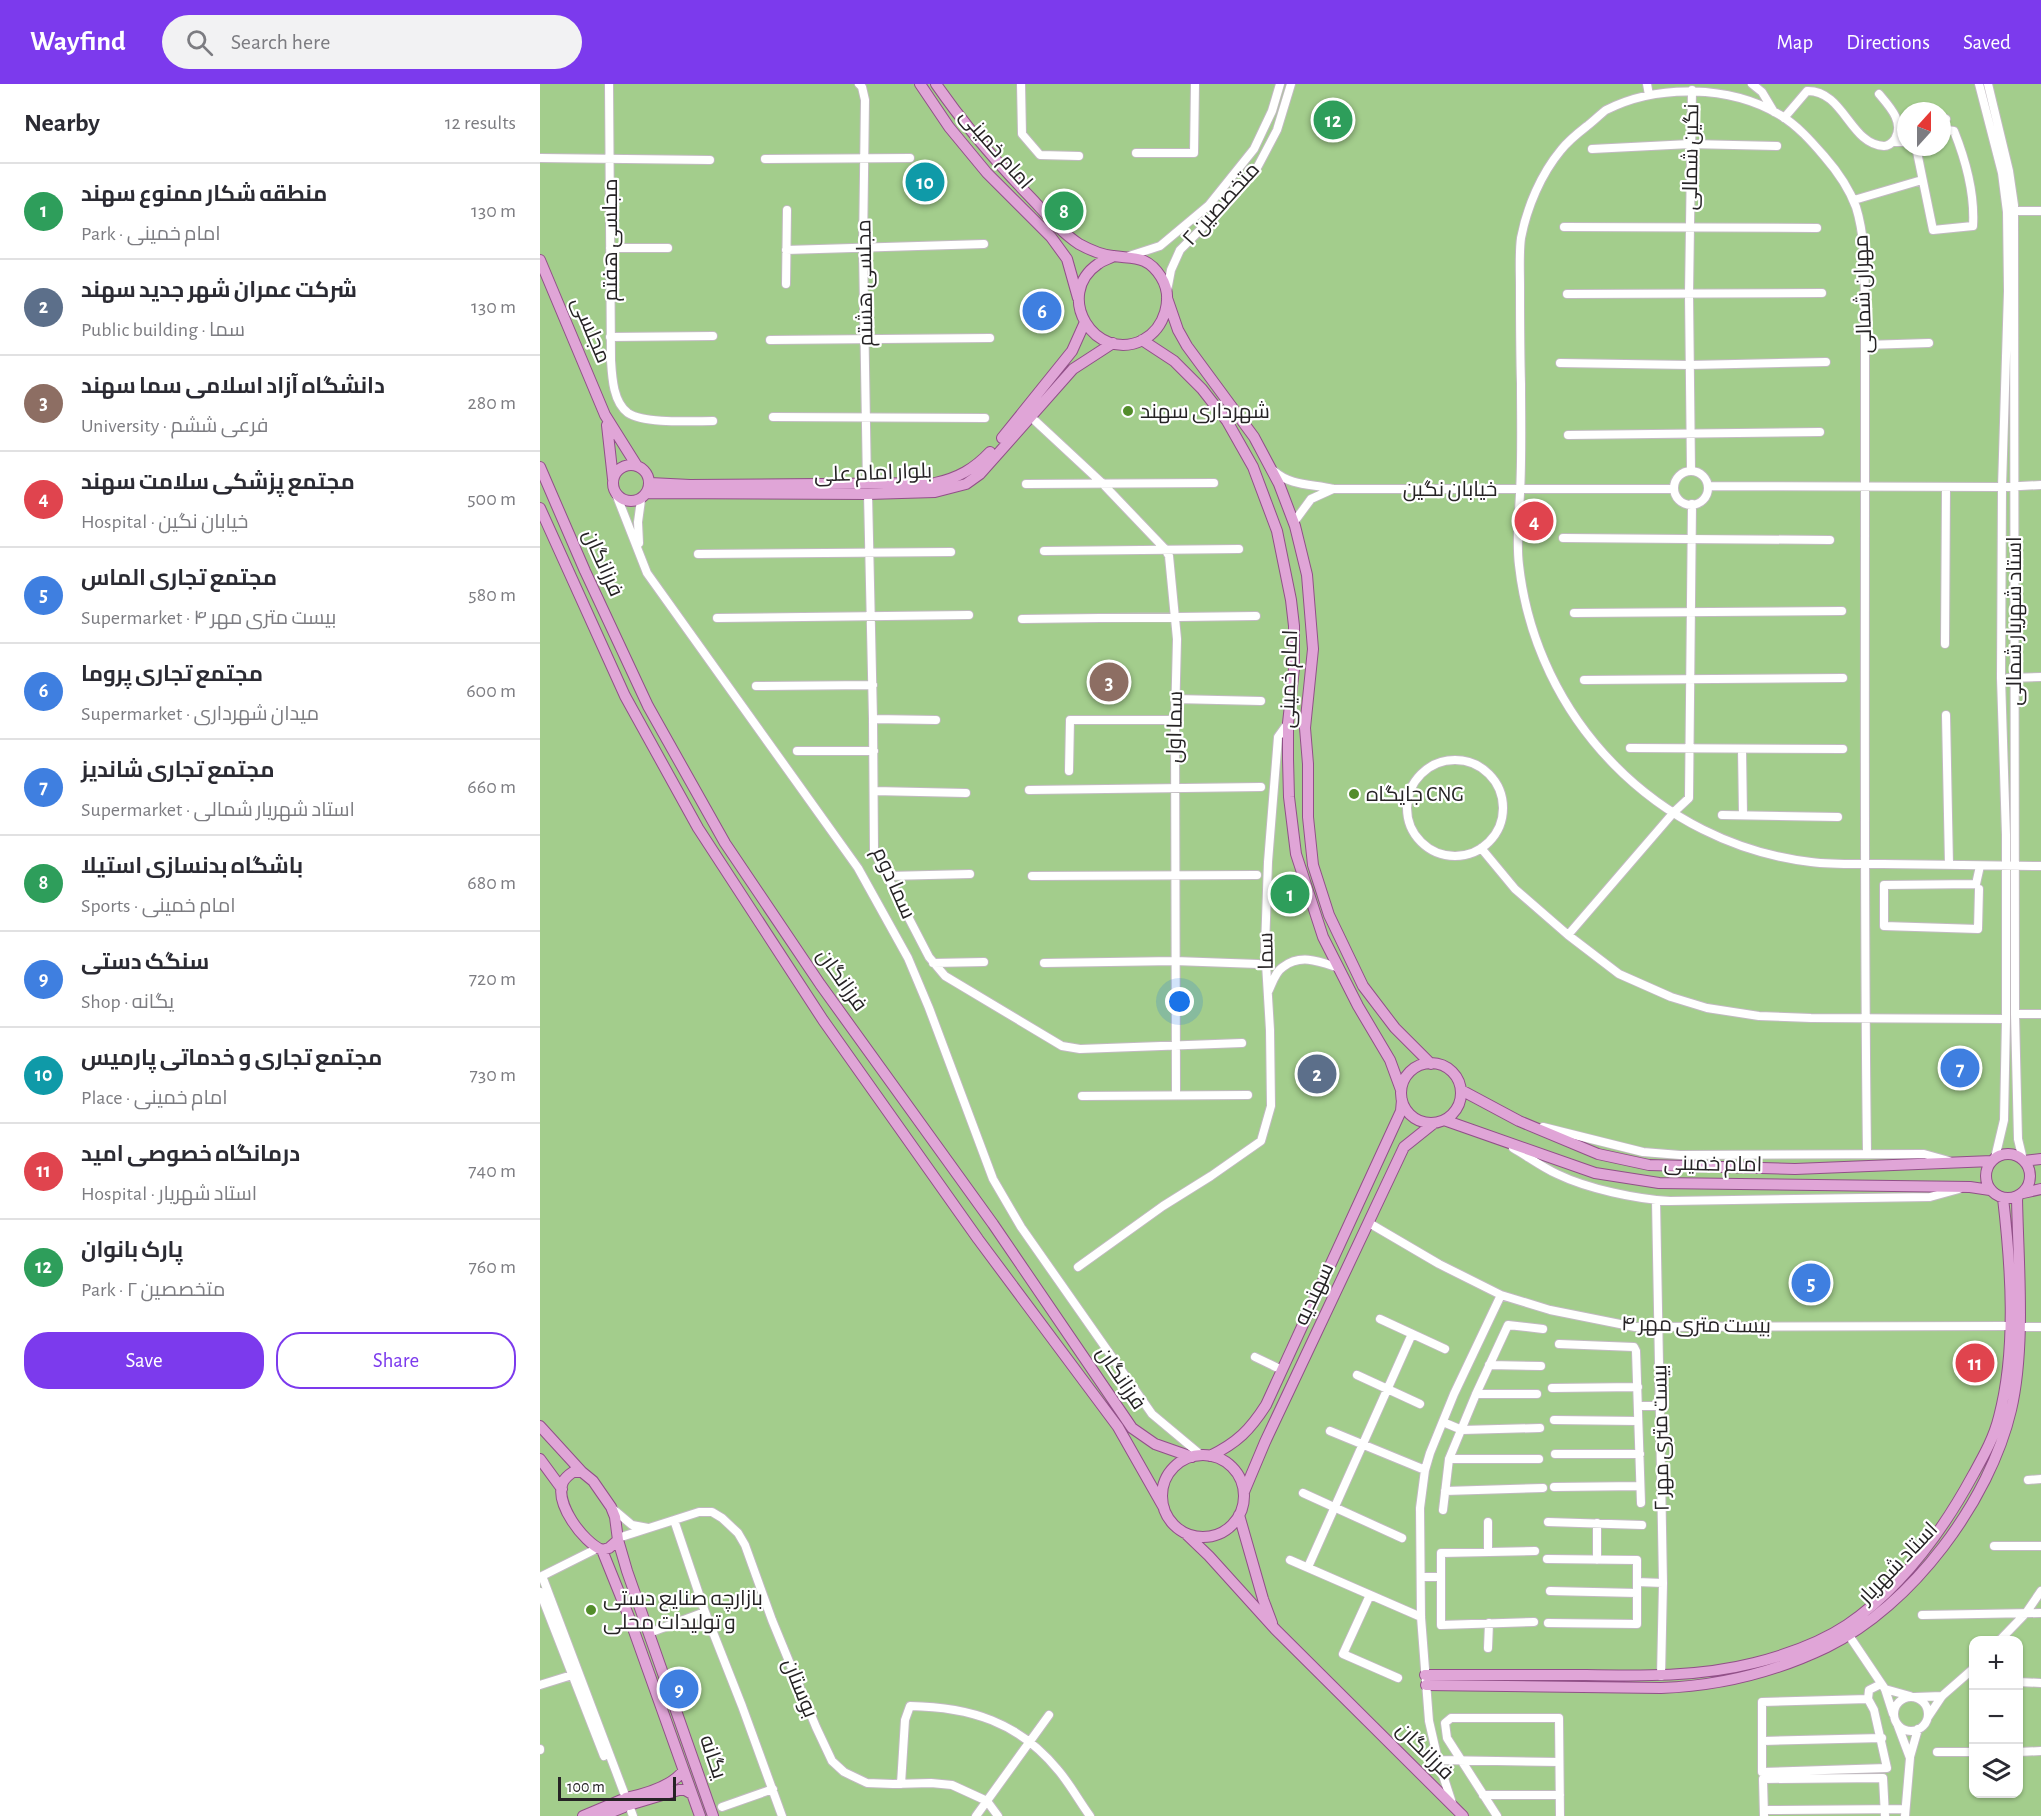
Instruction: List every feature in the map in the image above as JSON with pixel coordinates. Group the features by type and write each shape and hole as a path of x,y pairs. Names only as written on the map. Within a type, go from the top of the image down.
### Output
{"main road":[{"name":"امام خمینی","path":"920,84 948,128 987,173 1051,237 1067,259 1078,299"},
{"name":"امام خمینی","path":"936,84 961,120 991,156 1060,228 1078,243 1094,252 1114,256"},
{"path":"1114,256 1129,256 1153,267 1162,278 1167,295 1167,308 1162,321 1152,333 1142,340 1129,344 1113,343 1099,337 1085,322 1078,299 1089,271 1099,262 1114,256"},
{"name":"مجلسی","path":"540,260 605,415 637,466"},
{"name":"امام خمینی","path":"1167,295 1182,338 1254,437 1280,484 1294,522 1307,575 1313,649 1305,728 1308,818 1313,865 1329,915 1363,986 1395,1028 1431,1064"},
{"name":"بلوار امام علی","path":"1028,414 1072,351 1085,322"},
{"name":"امام خمینی","path":"1142,340 1174,362 1202,389 1227,421 1253,467 1277,531 1293,617 1294,669 1288,723 1289,797 1296,854 1323,937 1390,1060 1401,1095"},
{"name":"بلوار امام علی","path":"646,492 690,485 867,489 935,483 958,477 978,464 1073,369 1113,343"},
{"name":"مجلسی","path":"605,415 613,479"},
{"name":"فرزانگان","path":"540,466 585,572 648,706 725,843 820,984 993,1224 1132,1428 1155,1444 1201,1456"},
{"path":"637,466 644,469 646,492 632,502 623,500 616,494 613,479 622,467 637,466"},
{"name":"فرزانگان","path":"540,508 625,696 698,828 823,1020 978,1239 1118,1427 1164,1508"},
{"path":"1431,1064 1447,1068 1454,1074 1461,1090 1457,1108 1439,1122 1417,1120 1410,1115 1401,1095 1403,1082 1414,1069 1431,1064"},
{"name":"امام خمینی","path":"1461,1090 1519,1121 1598,1154 1649,1165 1796,1169 1955,1163 1994,1159"},
{"name":"سهندیه","path":"1201,1456 1230,1446 1252,1426 1266,1405 1401,1111 1401,1095"},
{"name":"امام خمینی","path":"1439,1122 1595,1173 1659,1183 1966,1187 1990,1190"},
{"name":"سهندیه","path":"1244,1492 1265,1442 1404,1147 1439,1122"},
{"path":"2041,1159 2024,1160 2011,1154 2004,1154 1994,1159 1987,1168 1986,1175 1990,1190 2003,1198 2041,1189"},
{"path":"2020,1195 2030,1183 2031,1176 2024,1160"},
{"name":"استاد شهریار","path":"1425,1680 1661,1676 1708,1671 1754,1663 1793,1650 1832,1634 1873,1606 1926,1550 1953,1512 1987,1448 1998,1419 2014,1326 2020,1195"},
{"name":"استاد شهریار","path":"1425,1680 1661,1688 1693,1687 1778,1667 1828,1646 1869,1621 1900,1594 1936,1556 1960,1526 1988,1473 2005,1430 2017,1377 2008,1238 2003,1198"},
{"path":"1353,1214 1370,1223"},
{"path":"540,1426 593,1481 611,1507"},
{"path":"1201,1456 1222,1460 1233,1468 1241,1479 1244,1492 1244,1504 1239,1515 1227,1529 1209,1537 1185,1533 1168,1518 1164,1508 1163,1487 1167,1476 1173,1468 1201,1456"},
{"path":"540,1459 562,1489 572,1522 579,1533 600,1549 609,1548 618,1539"},
{"path":"562,1489 563,1482 573,1472 582,1472"},
{"name":"یگانه","path":"611,1507 627,1571 713,1816"},
{"path":"1239,1515 1263,1599 1275,1629"},
{"name":"فرزانگان","path":"1185,1533 1275,1629 1463,1816"},
{"name":"یگانه","path":"600,1549 629,1617 700,1816"},
{"path":"1661,1676 1661,1688"},
{"path":"583,1816 627,1807 639,1796 678,1778 683,1770"},
{"path":"602,1816 679,1790 686,1790 692,1794"}],"street":[{"name":"مجلسی هفتم","path":"609,84 612,382 627,412 642,420 713,421"},
{"name":"مجلسی هشتم","path":"860,84 865,100 863,248 867,489"},
{"path":"1021,84 1022,134 1040,155 1078,156"},
{"path":"1137,153 1194,153 1195,84"},
{"path":"1129,256 1160,246 1209,205 1254,149 1272,111 1280,84"},
{"name":"متخصصین ۲","path":"1167,295 1171,270 1180,250 1229,201 1258,165 1276,130 1291,84"},
{"path":"1647,84 1649,94"},
{"path":"1752,84 1762,92 1774,112"},
{"name":"استاد شهریار شمالی","path":"1982,87 2011,211 2015,487 2014,678 2004,1120 1994,1159"},
{"name":"مهران شمالی","path":"1692,90 1709,88 1747,100 1774,112 1798,128 1839,173 1854,200 1861,225 1864,253 1865,345 1868,1153"},
{"name":"نگین شمالی","path":"1691,471 1689,294 1692,90 1672,90 1649,94 1605,111 1562,148 1533,198 1520,241 1518,563 1531,630 1545,666 1569,711 1594,744 1649,796 1707,833 1771,854 1810,862 2041,866"},
{"path":"1784,118 1808,91 1817,90 1824,93 1854,128 1875,144 1886,146 1897,142"},
{"path":"1879,94 1897,118 1898,128 1893,142"},
{"path":"1918,156 1933,230 1973,226 1974,212 1966,159 1954,131 1951,131"},
{"path":"1592,148 1690,144 1777,146"},
{"path":"540,158 710,160"},
{"path":"765,159 910,158"},
{"path":"1854,200 1922,180"},
{"path":"786,284 787,210"},
{"path":"2011,211 2041,211"},
{"name":"استاد شهریار شمالی","path":"2011,211 2002,487 2001,678 2010,866 2018,1139 2024,1160"},
{"path":"1564,227 1817,228"},
{"path":"786,250 984,244"},
{"path":"610,248 668,248"},
{"path":"1567,294 1822,293"},
{"path":"610,337 713,336"},
{"path":"770,340 990,338"},
{"path":"1865,345 1929,343"},
{"path":"1560,363 1826,362"},
{"name":"سما اول","path":"1028,414 1102,483 1170,556 1176,618 1174,720 1176,1095"},
{"path":"774,417 985,418"},
{"path":"1568,435 1820,432"},
{"name":"خیابان نگین","path":"1272,469 1279,476 1296,483 1334,489 1674,489"},
{"path":"1691,471 1701,474 1708,486 1704,499 1692,504 1682,502 1674,489 1677,478 1691,471"},
{"path":"1026,484 1214,483"},
{"path":"1708,486 2041,486"},
{"path":"1945,644 1946,487"},
{"name":"سما دوم","path":"867,489 873,685 874,850 933,963 945,976 1062,1046 1080,1049 1242,1043"},
{"path":"1294,522 1311,499 1334,489"},
{"path":"639,552 638,522 646,492"},
{"path":"616,494 647,573 858,868 886,917 908,958 929,1008 993,1179 1021,1227 1152,1414 1201,1456"},
{"path":"1568,934 1674,812 1689,798 1692,504"},
{"path":"1563,538 1692,537 1830,540"},
{"path":"1044,551 1239,549"},
{"path":"698,554 951,552"},
{"path":"1574,613 1842,611"},
{"path":"717,618 969,615"},
{"path":"1022,618 1256,616"},
{"path":"2001,678 2041,677"},
{"path":"1584,680 1843,678"},
{"path":"756,686 873,685"},
{"path":"1175,699 1261,701"},
{"path":"1946,715 1949,865"},
{"path":"873,719 936,720"},
{"path":"1069,771 1070,720 1174,720"},
{"name":"سما","path":"1078,1267 1162,1206 1212,1176 1261,1141 1271,1106 1265,947 1268,862 1278,737 1288,723"},
{"path":"1630,748 1843,749"},
{"path":"1742,749 1743,815"},
{"path":"797,751 874,751"},
{"path":"1450,761 1465,762 1485,771 1495,782 1501,796 1502,818 1492,838 1481,848 1467,854 1445,855 1425,845 1415,834 1409,820 1408,798 1418,778 1429,768 1450,761"},
{"path":"1029,790 1261,787"},
{"path":"874,790 966,793"},
{"path":"1722,814 1838,817"},
{"path":"1481,848 1515,889 1619,974 1671,997 1707,1008 1759,1016 2006,1019"},
{"path":"1979,890 1978,928 1884,926 1884,885 1976,884 1980,866"},
{"path":"888,876 970,874"},
{"path":"1032,876 1257,875"},
{"path":"1267,993 1283,967 1304,959 1339,968"},
{"path":"1044,963 1175,961 1258,964"},
{"path":"933,963 984,962"},
{"path":"2015,1014 2041,1014"},
{"path":"1082,1096 1248,1095"},
{"path":"1519,1121 1643,1152 1680,1155 1924,1154 1955,1163"},
{"path":"1502,1142 1558,1175 1645,1200 1930,1197 1966,1187"},
{"name":"بیست متری مهر ۲","path":"1656,1200 1664,1583 1661,1676"},
{"name":"بیست متری مهر ۴","path":"1370,1223 1439,1264 1501,1295 1550,1310 1602,1322 1635,1327 2041,1327"},
{"path":"1453,1806 1438,1760 1429,1721 1421,1617 1420,1508 1425,1470 1443,1422 1501,1295"},
{"path":"1380,1319 1445,1349"},
{"path":"1443,1510 1449,1459 1508,1325 1543,1329"},
{"path":"1308,1568 1412,1334"},
{"path":"1559,1344 1634,1347 1638,1387 1641,1503"},
{"path":"1255,1358 1282,1370"},
{"path":"1489,1365 1541,1366"},
{"path":"1357,1374 1420,1404"},
{"path":"1552,1388 1638,1387"},
{"path":"1476,1394 1537,1394"},
{"path":"1638,1406 1660,1406"},
{"path":"1554,1420 1638,1421"},
{"path":"1443,1422 1462,1430 1540,1428"},
{"path":"1330,1431 1425,1470"},
{"path":"1555,1454 1640,1454"},
{"path":"1449,1459 1539,1459"},
{"path":"2028,1480 2041,1479"},
{"path":"1554,1487 1640,1486"},
{"path":"1445,1491 1542,1488"},
{"path":"1303,1493 1402,1538"},
{"path":"611,1507 632,1525 652,1528"},
{"name":"بوستان","path":"618,1539 699,1512 712,1512 722,1518 738,1533 745,1545 772,1620 832,1761 844,1772 867,1783 952,1785 987,1801 998,1816"},
{"path":"674,1520 705,1612 782,1816"},
{"path":"1488,1522 1488,1552"},
{"path":"1548,1522 1642,1525"},
{"path":"1597,1560 1598,1523"},
{"path":"1994,1546 2041,1546"},
{"path":"600,1549 541,1577 627,1807"},
{"path":"1534,1622 1441,1624 1441,1553 1535,1551"},
{"path":"1547,1559 1637,1560 1637,1624 1548,1623"},
{"path":"1290,1560 1421,1617"},
{"path":"1422,1577 1441,1577"},
{"path":"1637,1582 1664,1583"},
{"path":"1550,1591 1637,1593"},
{"path":"2005,1636 2026,1613 2041,1591"},
{"path":"540,1592 627,1807"},
{"path":"1370,1595 1343,1654 1398,1678"},
{"path":"649,1633 705,1612"},
{"path":"1922,1615 2041,1613"},
{"path":"1488,1623 1488,1648"},
{"path":"1848,1634 1883,1687 1910,1758"},
{"path":"1885,1812 1883,1778 1764,1779 1764,1813 1905,1812 1910,1758 1918,1730 1926,1722 1942,1696 1969,1673"},
{"path":"540,1685 572,1675"},
{"path":"1962,1680 1969,1680"},
{"path":"2023,1682 2041,1683"},
{"path":"1868,1699 1762,1702 1762,1772 1887,1768 1882,1738 1874,1710 1868,1699 1869,1690 1883,1687 1922,1701 1926,1706 1928,1717"},
{"path":"1894,1715 1897,1704 1901,1700 1913,1697 1942,1696"},
{"path":"901,1784 905,1720 910,1706 967,1712 987,1717 1012,1729 1029,1742 1058,1770 1090,1816"},
{"path":"976,1816 1049,1715"},
{"path":"1497,1816 1447,1738 1444,1723 1450,1718 1559,1718 1560,1816"},
{"path":"1898,1725 1908,1731 1918,1730"},
{"path":"1763,1741 1882,1738"},
{"path":"2023,1752 2041,1751"},
{"path":"1936,1752 1969,1752"},
{"path":"1438,1760 1559,1762"},
{"path":"722,1807 772,1789"},
{"path":"1483,1795 1560,1796"}],"green space":[{"path":"540,84 2041,84 2041,1816 540,1816"}],"place":[{"name":"پارک بانوان","path":"1333,120"},
{"name":"مجتمع تجاری و خدماتی پارمیس","path":"925,182"},
{"name":"باشگاه بدنسازی استیلا","path":"1064,211"},
{"name":"مجتمع تجاری پروما","path":"1042,311"},
{"name":"شهرداری سهند","path":"1128,411"},
{"name":"مجتمع پزشکی سلامت سهند","path":"1534,521"},
{"name":"دانشگاه آزاد اسلامی سما سهند","path":"1109,682"},
{"name":"جایگاه CNG","path":"1354,794"},
{"name":"منطقه شکار ممنوع سهند","path":"1290,894"},
{"name":"مجتمع تجاری شاندیز","path":"1960,1068"},
{"name":"شرکت عمران شهر جدید سهند","path":"1317,1074"},
{"name":"مجتمع تجاری الماس","path":"1811,1283"},
{"name":"درمانگاه خصوصی امید","path":"1975,1363"},
{"name":"بازارچه صنایع دستی و تولیدات محلی","path":"591,1610"},
{"name":"سنگک دستی","path":"679,1689"}]}
